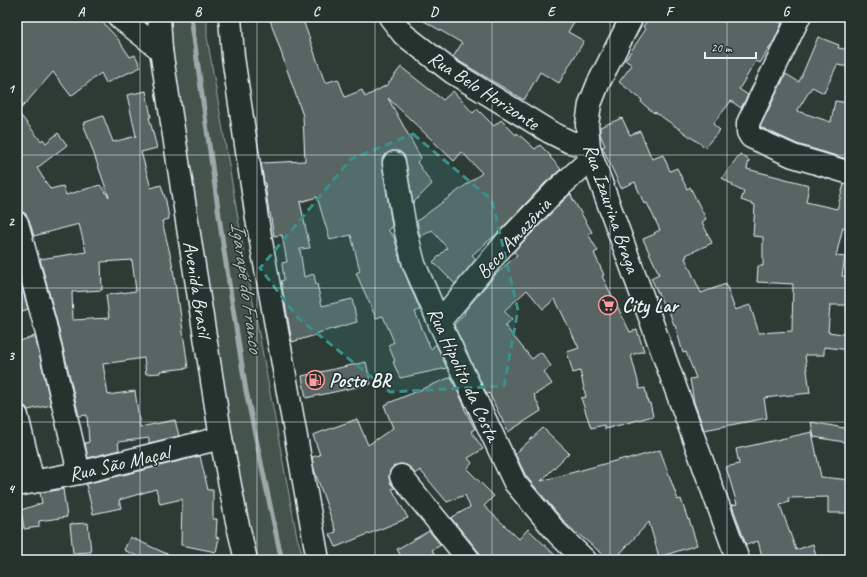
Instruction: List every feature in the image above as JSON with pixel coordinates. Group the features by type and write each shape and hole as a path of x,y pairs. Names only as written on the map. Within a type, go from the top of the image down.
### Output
{"main road":[{"path":"119,17 161,50"},
{"name":"Avenida Brasil","path":"159,17 161,50 221,438 246,560"},
{"path":"230,17 233,57 257,219 318,560"},
{"name":"Rua Belo Horizonte","path":"390,17 403,34 452,72 550,132 590,152"},
{"name":"Rua Izaurina Braga","path":"632,17 598,84 590,104 587,125 590,152 738,560"},
{"path":"799,17 748,123 748,132 751,137 793,156 850,173"},
{"name":"Beco Amazônia","path":"439,322 506,242 590,152"},
{"name":"Rua Hipolito da Costa","path":"394,163 405,228 414,264 439,322 515,483 558,534 585,560"},
{"path":"17,223 45,325 79,473"},
{"path":"17,416 25,484"},
{"name":"Rua São Maçal","path":"25,484 79,473 221,438"},
{"path":"401,476 469,560"}],"highlighted area":[{"path":"413,134 492,200 518,310 504,386 390,392 298,318 260,268 351,159"}],"shaded area":[{"path":"167,17 207,17 207,37 245,259 297,537 304,560 256,560 225,408"}],"building":[{"path":"17,17 98,17 118,39 130,57 135,55 141,67 106,83 101,73 71,96 53,72 18,112 41,141 43,139 46,143 58,133 67,145 37,168 50,189 63,186 66,195 100,185 109,197 83,123 103,116 113,142 136,136 127,95 146,91 151,117 149,117 157,148 141,152 151,188 161,185 166,201 169,219 162,221 172,262 188,368 146,374 144,358 103,364 108,395 135,391 140,427 175,420 179,436 149,443 149,438 118,442 119,450 88,458 85,443 89,442 87,415 79,416 57,322 40,259 86,252 79,224 34,236 26,214 18,211","holes":["132,260 136,291 106,295 109,318 73,320 72,292 102,290 101,262"]},
{"path":"269,17 302,17 325,83 338,79 345,97 362,90 365,97 387,85 401,67 443,100 453,91 473,113 477,109 494,126 501,120 516,135 517,133 535,149 540,145 561,169 545,183 499,232 472,255 476,259 455,284 433,262 447,248 432,230 420,237 417,221 482,173 462,152 454,161 388,98 421,158 417,162 432,184 413,203 404,155 399,151 392,151 382,158 392,226 388,230 394,237 403,269 420,310 415,312 431,349 436,344 447,368 400,378 388,345 394,342 383,316 376,318 356,273 360,271 351,235 330,240 317,197 300,202 310,248 300,249 304,277 314,274 322,306 352,299 357,322 292,342 281,281 284,280 282,263 287,262 282,235 274,236 261,163 305,161 303,116"},
{"path":"417,17 577,17 568,32 584,41 559,83 540,72 524,100 453,57 462,43"},
{"path":"649,17 765,17 782,23 775,39 760,63 756,61 739,89 748,95 741,108 731,101 713,124 720,130 705,147 655,112 654,113 641,102 642,100 619,82 632,65 625,60 646,29 643,27"},
{"path":"818,37 839,45 838,48 850,50 850,67 837,65 824,93 812,87 797,111 831,122 835,101 850,103 850,160 797,144 760,127 786,74 799,82"},
{"path":"622,118 630,135 640,131 652,159 663,155 670,171 677,168 687,189 690,187 706,219 702,222 712,243 686,255 687,257 685,258 701,293 726,284 735,310 750,305 759,333 792,331 793,284 757,282 758,266 763,266 763,237 753,236 755,205 741,200 744,192 732,186 733,185 722,178 740,154 749,160 747,169 809,185 806,202 837,209 844,184 850,185 850,229 843,227 836,256 845,257 842,276 850,277 847,305 830,305 828,332 850,335 850,350 824,347 824,355 805,355 810,393 764,398 767,418 704,430 694,402 690,379 696,378 686,352 683,353 675,325 666,303 663,304 651,278 659,274 643,239 660,230 647,203 644,204 635,182 621,188 602,147 605,146 600,134 600,127"},
{"path":"570,194 592,232 588,234 598,251 594,253 604,275 602,276 630,332 637,330 644,351 631,355 640,389 645,388 648,403 650,403 653,416 605,429 604,425 591,428 581,398 586,397 580,371 573,373 567,352 579,348 555,299 543,309 527,290 504,311 512,319 505,326 532,359 541,352 551,366 544,372 552,384 534,395 541,411 508,432 489,393 487,395 454,325 495,275 517,255 514,252 515,250"},
{"path":"17,276 19,276 28,309 17,313"},
{"path":"35,336 51,405 28,410 26,407 19,404 17,395 17,342"},
{"path":"366,362 371,384 306,398 302,376"},
{"path":"451,377 475,429 471,431 483,449 468,458 472,463 467,469 494,496 484,506 519,539 528,529 560,560 481,560 479,552 451,518 470,507 465,495 447,502 420,470 415,474 411,468 406,465 399,464 393,467 390,471 389,478 391,484 395,488 392,489 408,518 336,547 330,534 336,532 314,469 312,457 320,455 313,435 357,419 368,445 393,428 384,405"},
{"path":"811,422 850,429 850,443 814,437"},
{"path":"543,428 569,453 541,481 660,450 678,500 681,499 688,520 689,519 697,545 659,557 649,522 614,560 610,560 567,525 526,476 515,454"},
{"path":"812,432 821,477 850,480 850,513 828,513 828,497 788,498 789,502 780,505 796,550 813,544 817,560 763,560 758,541 746,545 732,505 737,504 726,467 739,464 736,449"},
{"path":"200,456 208,490 213,490 213,519 217,519 216,537 219,538 216,552 181,545 182,499 160,504 156,489 119,500 121,508 93,514 86,484"},
{"path":"63,489 67,517 39,521 39,527 24,529 21,510 42,503 40,493"},
{"path":"88,523 91,552 73,553 70,524"},
{"path":"429,531 441,545 432,550 438,560 403,560 397,549"},
{"path":"130,537 180,560 135,560 137,556 124,550"}],"waterway":[{"name":"Igarapé do Franco","path":"191,17 224,251 246,391 282,560"}],"place":[{"name":"City Lar","path":"608,305"},
{"name":"Posto BR","path":"315,380"}]}
